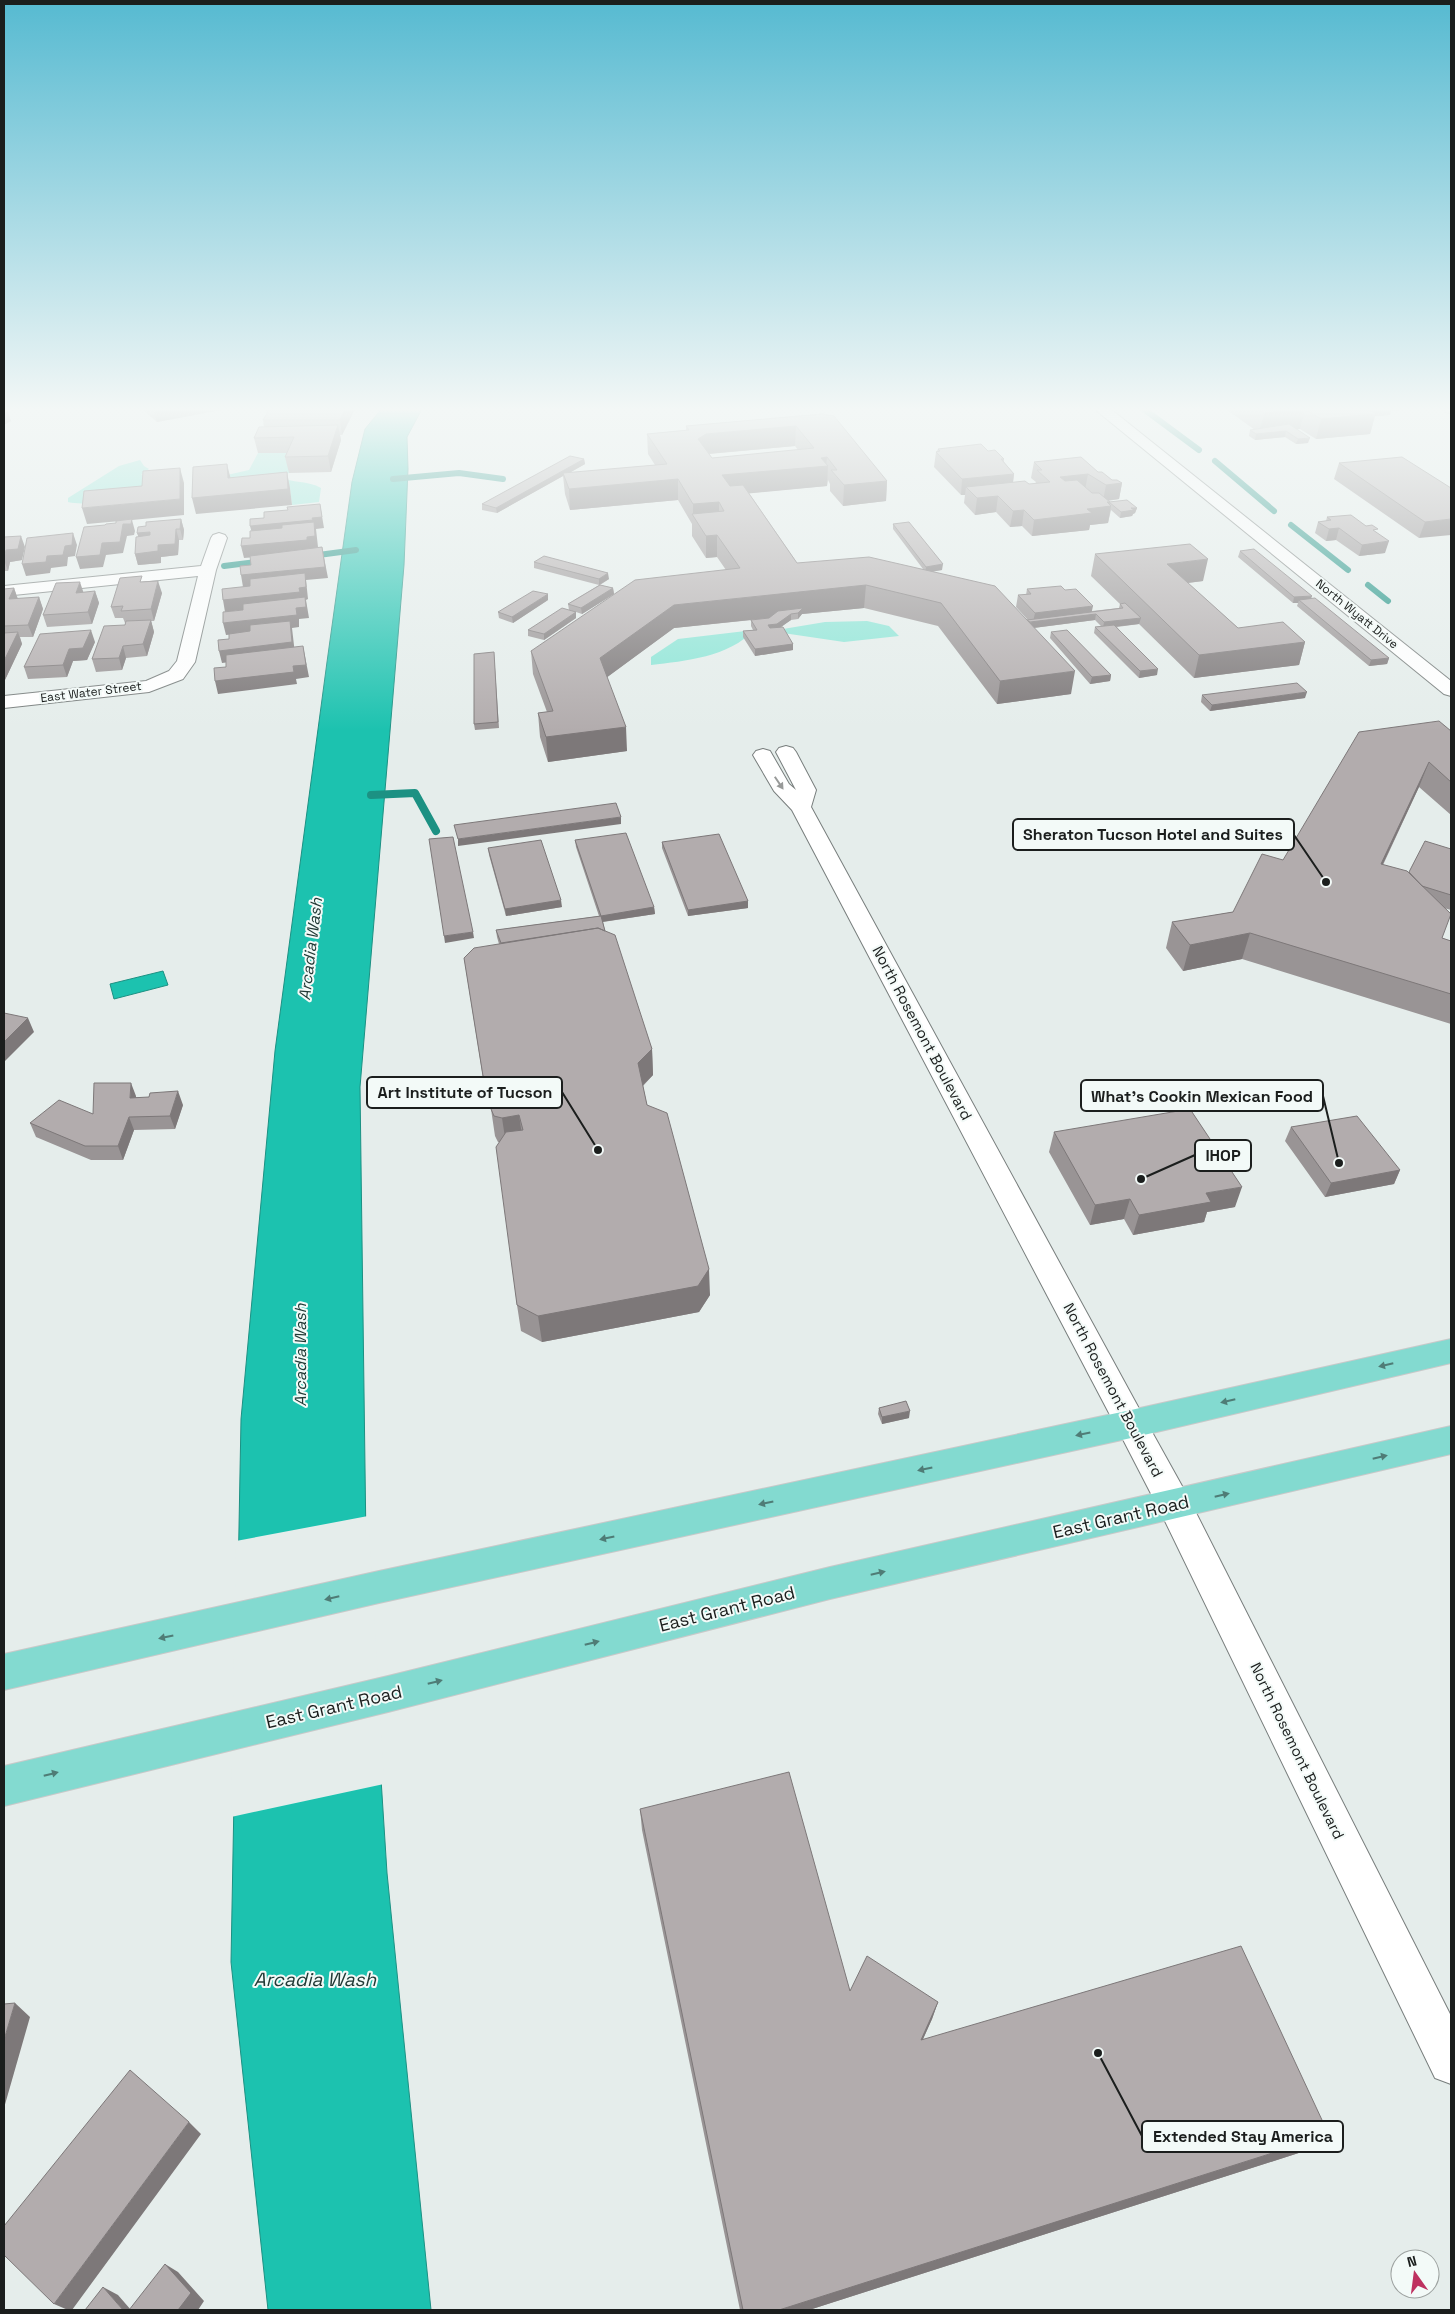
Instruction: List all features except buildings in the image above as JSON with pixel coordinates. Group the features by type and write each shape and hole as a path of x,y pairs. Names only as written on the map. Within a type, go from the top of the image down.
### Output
{"main road":[{"path":"4,1672 380,1587 1131,1424 1451,1351"},
{"name":"East Grant Road","path":"4,1786 388,1694 830,1584 1175,1506 1451,1440"}],"street":[{"name":"North Wyatt Drive","path":"1233,515 1451,690"},
{"path":"4,591 208,570 219,538"},
{"name":"East Water Street","path":"4,702 149,686 176,675 186,662 208,570"},
{"path":"786,752 806,790 801,807"},
{"name":"North Rosemont Boulevard","path":"763,755 781,787 801,807 1175,1506 1451,2062"}],"shaded area":[{"path":"867,621 889,626 899,636 844,642 783,633 777,630 825,622"},
{"path":"754,630 744,639 719,652 678,662 651,665 651,657 678,639"}],"water":[{"name":"Arcadia Wash","path":"347,515 406,515 404,565 360,1087 366,1543 387,1873 431,2310 268,2310 231,1962 241,1419 275,1051"},
{"path":"163,971 168,985 114,999 110,984"}],"pier":[{"path":"368,1516 384,1784 231,1817 236,1541"}],"waterway":[{"path":"1291,525 1348,570"},
{"path":"311,556 356,550"},
{"path":"224,566 265,561"},
{"path":"1368,585 1388,601"},
{"path":"371,795 415,793 436,831"}],"place":[{"name":"Sheraton Tucson Hotel and Suites","path":"1326,882"},
{"name":"Art Institute of Tucson","path":"598,1150"},
{"name":"What’s Cookin Mexican Food","path":"1339,1163"},
{"name":"IHOP","path":"1141,1179"},
{"name":"Extended Stay America","path":"1098,2053"}]}
